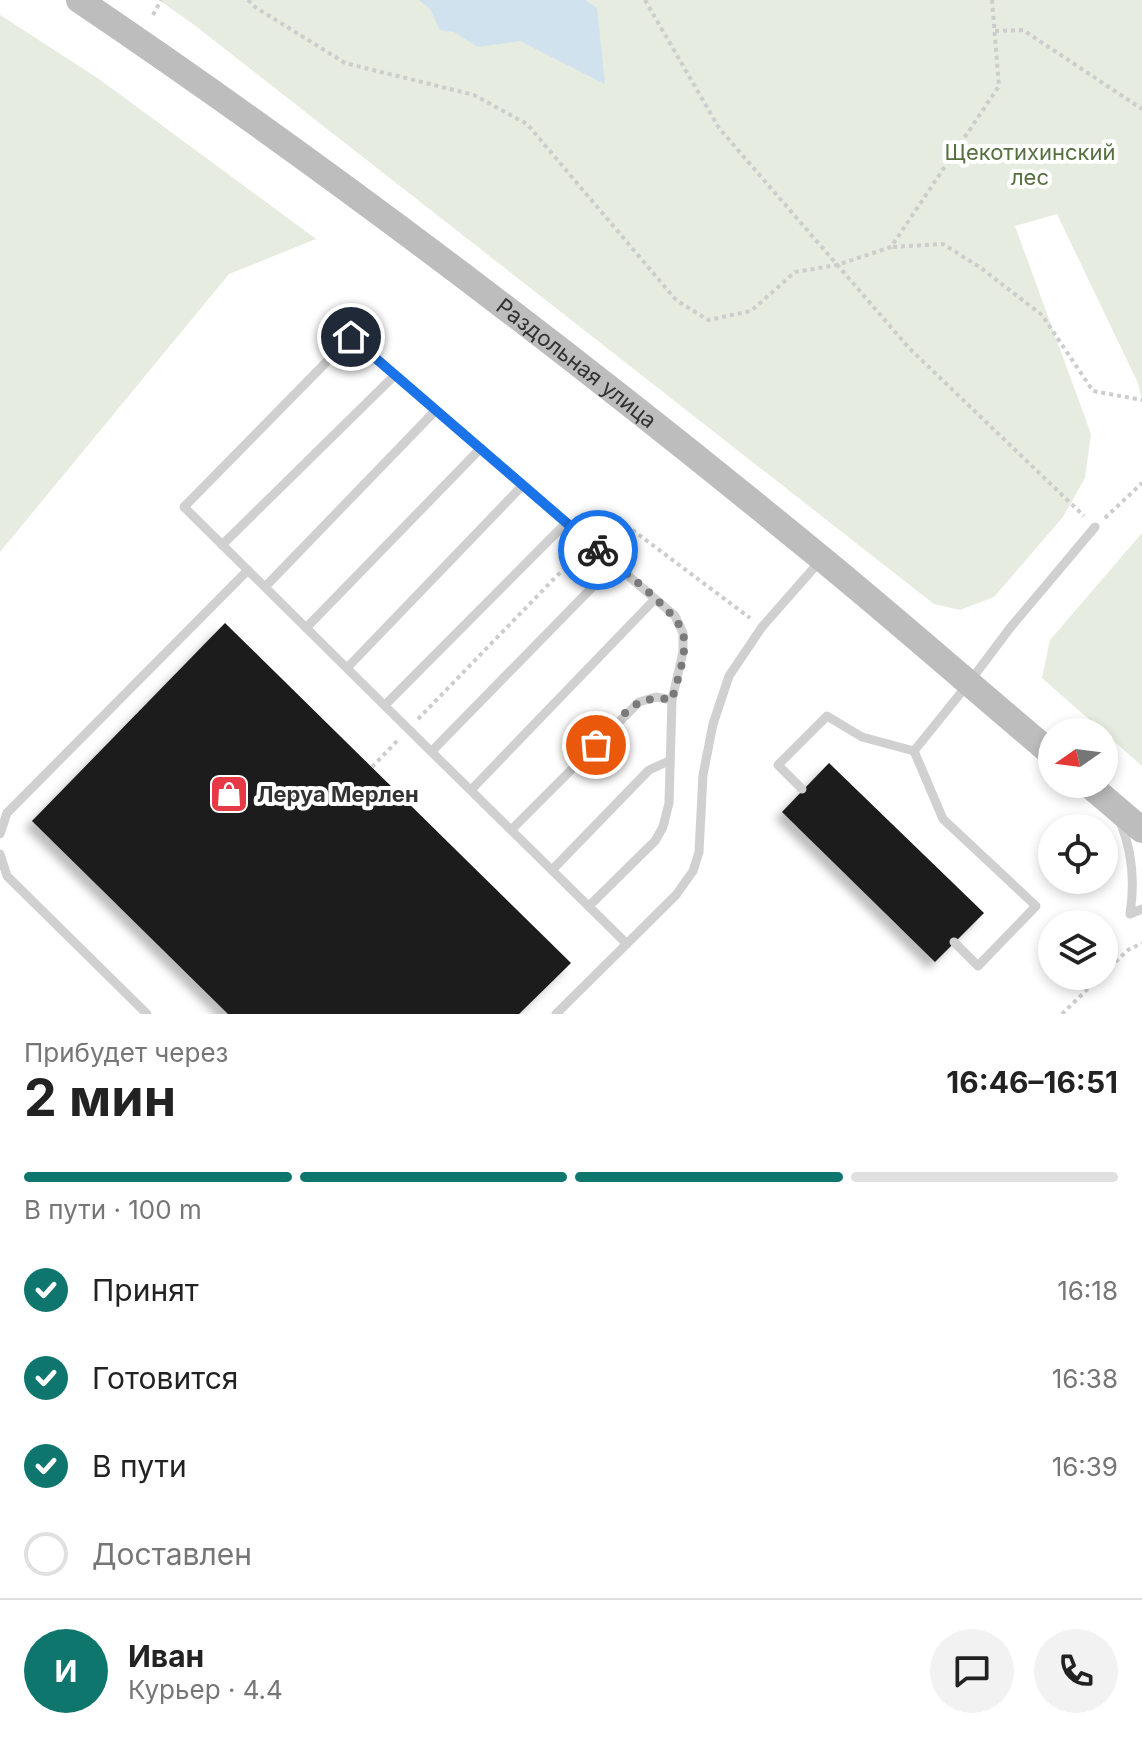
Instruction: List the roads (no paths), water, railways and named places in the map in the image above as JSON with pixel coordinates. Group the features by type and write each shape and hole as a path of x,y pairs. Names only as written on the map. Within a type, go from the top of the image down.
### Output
{"main road":[{"name":"Раздольная улица","path":"79,0 324,172 540,334 822,559 1038,742"},
{"path":"1105,798 1142,830"}],"lane":[{"path":"589,906 659,834 669,803 672,700 683,652 683,633 675,616 351,337 184,507 627,944"},
{"path":"222,545 395,375"},
{"path":"265,587 436,410"},
{"path":"306,628 481,448"},
{"path":"347,668 523,485"},
{"path":"385,705 566,523"},
{"path":"914,751 1010,628 1095,527"},
{"path":"556,1014 676,895 693,871 699,852 703,775 710,737 729,676 762,627 822,559"},
{"path":"432,751 615,564"},
{"path":"0,834 7,813 248,570"},
{"path":"471,790 655,599"},
{"path":"511,830 639,702 656,697 672,700"},
{"path":"802,789 778,765 827,716 862,737 914,751"},
{"path":"914,751 943,819 1036,906 978,966 954,942"},
{"path":"552,870 649,770 669,761"},
{"path":"1114,806 1132,859 1134,887 1130,914 1142,909"},
{"path":"0,854 7,876 147,1014"}],"water":[{"path":"419,0 585,0 597,8 605,84 520,41 478,47 454,32 440,30 430,9"}],"place":[{"name":"Леруа Мерлен","path":"229,794"}],"park label":[{"name":"Щекотихинский лес","path":"1030,164"}]}
